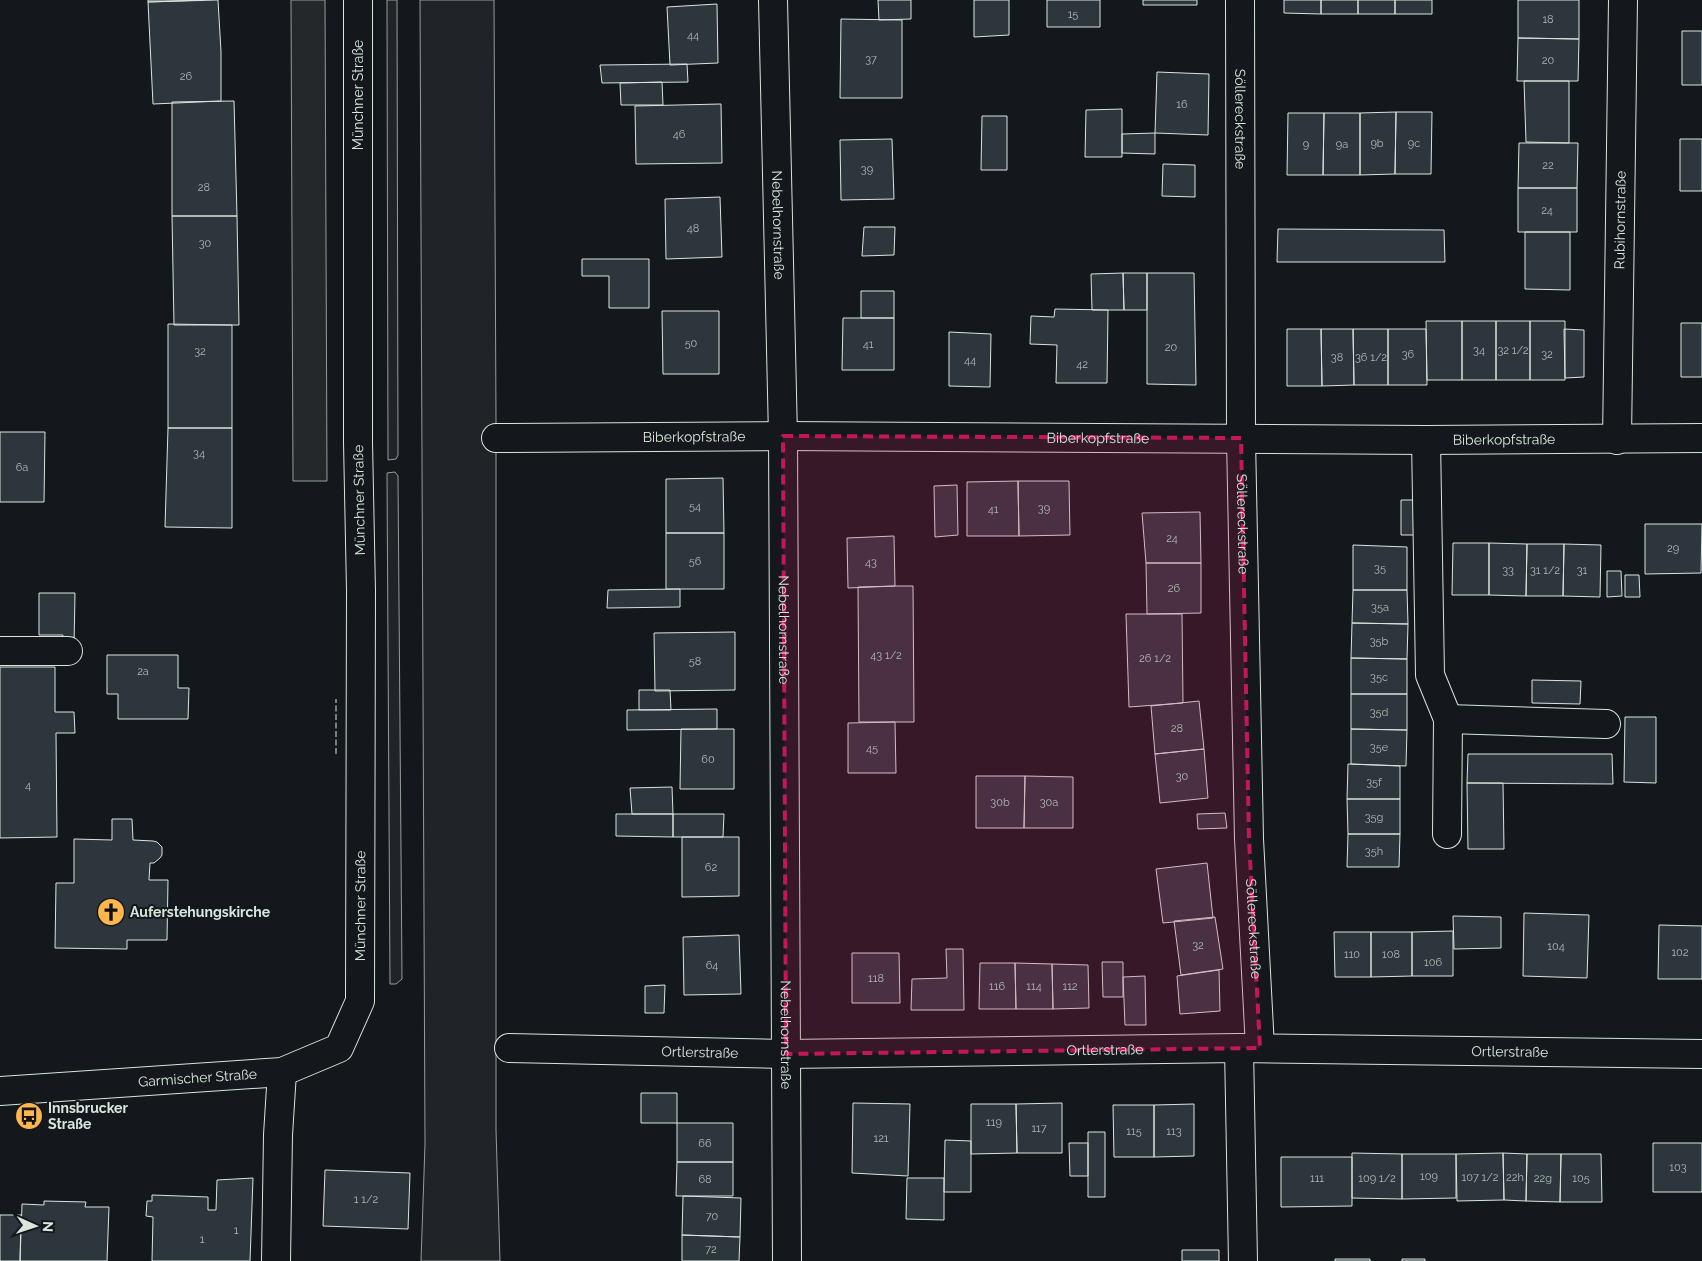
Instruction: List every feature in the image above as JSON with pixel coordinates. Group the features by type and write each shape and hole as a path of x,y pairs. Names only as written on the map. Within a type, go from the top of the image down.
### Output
{"street":[{"name":"Münchner Straße","path":"358,0 358,442 361,591 360,1001"},
{"name":"Nebelhornstraße","path":"773,0 783,436 787,1261"},
{"name":"Söllereckstraße","path":"1240,0 1241,438 1249,839 1250,1048 1243,1261"},
{"name":"Rubihornstraße","path":"1617,440 1623,0"},
{"name":"Biberkopfstraße","path":"496,438 783,436 1426,440 1702,438"},
{"path":"1426,440 1430,675 1448,719 1448,834"},
{"path":"0,651 68,651"},
{"path":"1448,719 1606,724"},
{"name":"Garmischer Straße","path":"0,1091 282,1072 339,1048 360,1001"},
{"name":"Ortlerstraße","path":"509,1048 786,1054 1250,1048 1702,1054"},
{"path":"276,1261 278,1135 282,1072"}],"highlighted area":[{"path":"783,436 1241,438 1249,839 1260,1048 786,1054"}],"shaded area":[{"path":"291,0 325,0 327,481 293,481"},
{"path":"387,0 397,0 398,455 396,459 388,460"},
{"path":"420,0 494,0 496,1130 500,1261 421,1261 425,1144"},
{"path":"395,472 398,476 402,979 396,984 390,984 387,473"}],"building":[{"path":"148,0 203,0 148,2"},
{"path":"218,0 221,101 153,104 148,2"},
{"path":"878,0 911,0 911,19 879,20"},
{"path":"974,0 1009,0 1009,35 974,37"},
{"path":"1047,0 1100,0 1100,27 1047,27"},
{"path":"1143,0 1197,0 1197,5 1143,5"},
{"path":"1284,0 1321,0 1321,14 1284,13"},
{"path":"1321,0 1358,0 1358,14 1321,14"},
{"path":"1358,0 1395,0 1395,14 1358,14"},
{"path":"1395,0 1432,0 1432,14 1395,14"},
{"path":"1518,0 1579,0 1579,39 1518,38"},
{"path":"717,4 718,63 670,65 667,7"},
{"path":"841,19 902,20 902,98 840,98"},
{"path":"1682,31 1702,31 1702,85 1682,85"},
{"path":"1518,38 1579,39 1578,81 1517,81"},
{"path":"687,64 688,82 602,83 600,65"},
{"path":"1157,72 1209,74 1208,135 1155,133"},
{"path":"1524,81 1569,81 1569,143 1526,142"},
{"path":"662,82 663,105 621,105 620,83"},
{"path":"234,101 237,216 172,216 172,102"},
{"path":"721,104 722,163 636,164 635,106"},
{"path":"1122,109 1122,157 1085,157 1086,110"},
{"path":"1396,112 1432,112 1431,174 1395,174"},
{"path":"1396,112 1395,174 1360,175 1360,113"},
{"path":"1288,113 1324,113 1323,175 1287,175"},
{"path":"1324,113 1360,113 1360,175 1323,175"},
{"path":"982,116 1007,116 1007,170 981,170"},
{"path":"1155,133 1155,154 1122,153 1122,134"},
{"path":"892,139 894,199 841,200 840,140"},
{"path":"1680,139 1702,139 1702,191 1680,191"},
{"path":"1519,143 1578,143 1577,188 1518,188"},
{"path":"1163,164 1195,165 1195,197 1162,196"},
{"path":"1518,188 1577,188 1577,232 1518,232"},
{"path":"720,197 722,257 666,259 665,199"},
{"path":"172,216 237,216 239,325 174,325"},
{"path":"864,227 895,227 894,255 862,256"},
{"path":"1278,229 1444,230 1445,262 1277,262"},
{"path":"1525,232 1570,232 1570,290 1525,289"},
{"path":"582,259 649,259 649,308 609,308 609,276 582,276"},
{"path":"1123,273 1147,273 1147,310 1124,310"},
{"path":"1123,273 1124,310 1092,310 1091,274"},
{"path":"1147,273 1194,273 1196,385 1147,384"},
{"path":"861,291 894,291 894,318 861,318"},
{"path":"1055,309 1108,310 1107,383 1056,383 1057,345 1030,344 1031,316 1054,317"},
{"path":"662,311 719,311 719,374 663,374"},
{"path":"843,318 894,318 894,370 842,370"},
{"path":"1426,321 1462,321 1462,380 1427,380"},
{"path":"1462,321 1496,321 1496,380 1462,380"},
{"path":"1496,321 1530,321 1530,380 1496,380"},
{"path":"1530,321 1565,321 1565,380 1530,380"},
{"path":"1681,323 1702,323 1702,377 1681,377"},
{"path":"168,324 232,325 232,428 168,428"},
{"path":"1287,329 1321,329 1322,386 1287,386"},
{"path":"1321,329 1353,329 1354,385 1322,386"},
{"path":"1353,329 1388,329 1388,385 1354,385"},
{"path":"1388,329 1426,329 1427,385 1388,385"},
{"path":"1564,329 1584,330 1584,377 1565,378"},
{"path":"949,332 991,334 990,387 949,386"},
{"path":"168,428 232,428 232,528 165,527"},
{"path":"0,432 45,432 44,502 0,502"},
{"path":"723,478 724,533 666,533 666,479"},
{"path":"1018,481 1019,536 967,536 967,482"},
{"path":"1018,481 1069,481 1070,535 1019,536"},
{"path":"957,485 958,535 935,537 934,486"},
{"path":"1401,500 1419,500 1420,535 1401,535"},
{"path":"1200,512 1201,563 1146,563 1142,513"},
{"path":"1645,524 1702,524 1701,573 1645,574"},
{"path":"666,533 724,533 724,589 666,589"},
{"path":"894,536 895,586 848,588 847,538"},
{"path":"1453,543 1489,543 1489,595 1452,595"},
{"path":"1489,543 1527,544 1526,596 1489,595"},
{"path":"1527,544 1564,544 1563,596 1526,596"},
{"path":"1564,544 1601,545 1600,597 1563,596"},
{"path":"1353,545 1407,547 1407,590 1353,590"},
{"path":"1146,563 1201,563 1201,613 1147,614"},
{"path":"1607,571 1621,571 1622,596 1607,597"},
{"path":"1625,575 1639,575 1640,597 1625,597"},
{"path":"913,586 914,722 859,722 858,587"},
{"path":"680,589 680,607 607,608 608,590"},
{"path":"1353,590 1407,590 1408,624 1352,623"},
{"path":"39,593 75,593 74,646 62,646 63,635 39,635"},
{"path":"1126,614 1182,614 1183,703 1129,707"},
{"path":"1352,623 1408,624 1407,659 1351,658"},
{"path":"735,632 735,690 655,691 654,633"},
{"path":"107,655 178,655 178,688 189,688 188,719 118,719 118,694 107,694"},
{"path":"1351,658 1407,659 1407,694 1351,694"},
{"path":"0,667 55,667 55,712 74,712 75,733 56,733 57,837 0,838"},
{"path":"1532,680 1581,681 1580,704 1532,703"},
{"path":"639,690 670,690 671,710 639,710"},
{"path":"1351,694 1407,694 1407,730 1351,729"},
{"path":"1199,701 1204,749 1155,754 1151,706"},
{"path":"717,709 717,729 627,730 627,710"},
{"path":"1625,717 1656,717 1656,783 1624,782"},
{"path":"895,722 896,773 848,773 848,723"},
{"path":"681,729 734,729 734,789 680,789"},
{"path":"1351,729 1407,730 1406,766 1351,764"},
{"path":"1204,749 1208,798 1160,803 1155,754"},
{"path":"1468,754 1612,754 1613,784 1467,783"},
{"path":"1348,764 1400,766 1400,799 1347,799"},
{"path":"976,776 1025,776 1024,828 976,828"},
{"path":"1025,776 1073,777 1073,828 1024,828"},
{"path":"1467,783 1503,783 1504,849 1468,849"},
{"path":"672,787 673,814 632,814 630,788"},
{"path":"1347,799 1400,799 1400,834 1348,834"},
{"path":"1225,813 1227,828 1198,829 1197,814"},
{"path":"616,814 673,814 673,837 616,836"},
{"path":"673,814 724,814 723,837 673,837"},
{"name":"Auferstehungskirche","path":"112,819 132,819 133,840 153,841 162,847 160,858 154,863 150,863 149,880 168,880 167,940 127,940 127,949 55,948 56,883 74,883 74,839 112,840"},
{"path":"1348,834 1400,834 1399,867 1347,867"},
{"path":"682,837 739,837 739,896 682,897"},
{"path":"1207,863 1213,918 1163,923 1156,869"},
{"path":"1524,913 1589,915 1587,978 1523,976"},
{"path":"1453,916 1501,917 1501,948 1454,949"},
{"path":"1215,917 1223,969 1181,975 1174,921"},
{"path":"1659,925 1702,926 1702,979 1658,979"},
{"path":"1453,931 1453,976 1412,976 1412,932"},
{"path":"1334,932 1371,932 1371,977 1335,977"},
{"path":"1371,932 1412,932 1412,976 1371,977"},
{"path":"739,935 741,994 684,995 683,937"},
{"path":"946,949 963,949 964,1010 911,1010 912,979 947,978"},
{"path":"852,953 899,953 900,1003 852,1003"},
{"path":"1102,962 1123,962 1123,997 1103,997"},
{"path":"980,963 1015,963 1016,1009 979,1009"},
{"path":"1015,963 1052,964 1053,1009 1016,1009"},
{"path":"1052,964 1088,965 1089,1008 1053,1009"},
{"path":"1219,970 1220,1011 1180,1014 1177,976"},
{"path":"1145,976 1146,1025 1125,1025 1123,977"},
{"path":"665,985 664,1013 645,1013 645,986"},
{"path":"641,1093 677,1093 677,1123 641,1123"},
{"path":"853,1103 910,1104 908,1176 852,1173"},
{"path":"1062,1103 1062,1153 1017,1153 1016,1104"},
{"path":"971,1104 1016,1104 1017,1153 971,1154"},
{"path":"1194,1104 1194,1156 1154,1157 1154,1105"},
{"path":"1113,1105 1154,1105 1154,1157 1114,1157"},
{"path":"677,1123 733,1123 733,1162 677,1162"},
{"path":"1088,1132 1105,1132 1105,1197 1088,1197"},
{"path":"945,1140 971,1141 971,1192 944,1192"},
{"path":"1069,1143 1088,1143 1088,1176 1070,1176"},
{"path":"1653,1143 1702,1143 1702,1192 1653,1192"},
{"path":"1352,1153 1402,1154 1402,1199 1352,1198"},
{"path":"1503,1153 1504,1200 1457,1201 1456,1154"},
{"path":"1503,1153 1527,1154 1526,1201 1504,1200"},
{"path":"1402,1154 1456,1154 1456,1198 1402,1199"},
{"path":"1527,1154 1561,1154 1560,1202 1526,1201"},
{"path":"1561,1154 1601,1154 1602,1202 1560,1202"},
{"path":"1281,1157 1352,1157 1352,1206 1281,1207"},
{"path":"677,1162 733,1162 733,1196 676,1196"},
{"path":"325,1170 410,1173 408,1229 323,1226"},
{"path":"253,1178 250,1261 152,1261 153,1217 146,1216 147,1201 152,1201 152,1195 208,1197 208,1210 216,1210 217,1180"},
{"path":"907,1178 944,1178 944,1220 906,1219"},
{"path":"683,1196 741,1198 740,1237 682,1235"},
{"path":"44,1201 86,1202 85,1207 109,1207 107,1261 20,1261 22,1204 44,1205"},
{"path":"0,1215 21,1215 20,1261 0,1261"},
{"path":"682,1235 740,1237 739,1261 682,1261"},
{"path":"1182,1250 1219,1250 1219,1261 1182,1261"},
{"path":"1335,1259 1370,1259 1370,1261 1335,1261"},
{"path":"1402,1259 1425,1259 1425,1261 1402,1261"}],"fence":[{"path":"336,699 336,754"}],"place":[{"name":"Auferstehungskirche","path":"111,912"},
{"name":"Innsbrucker Straße","path":"29,1116"}]}
